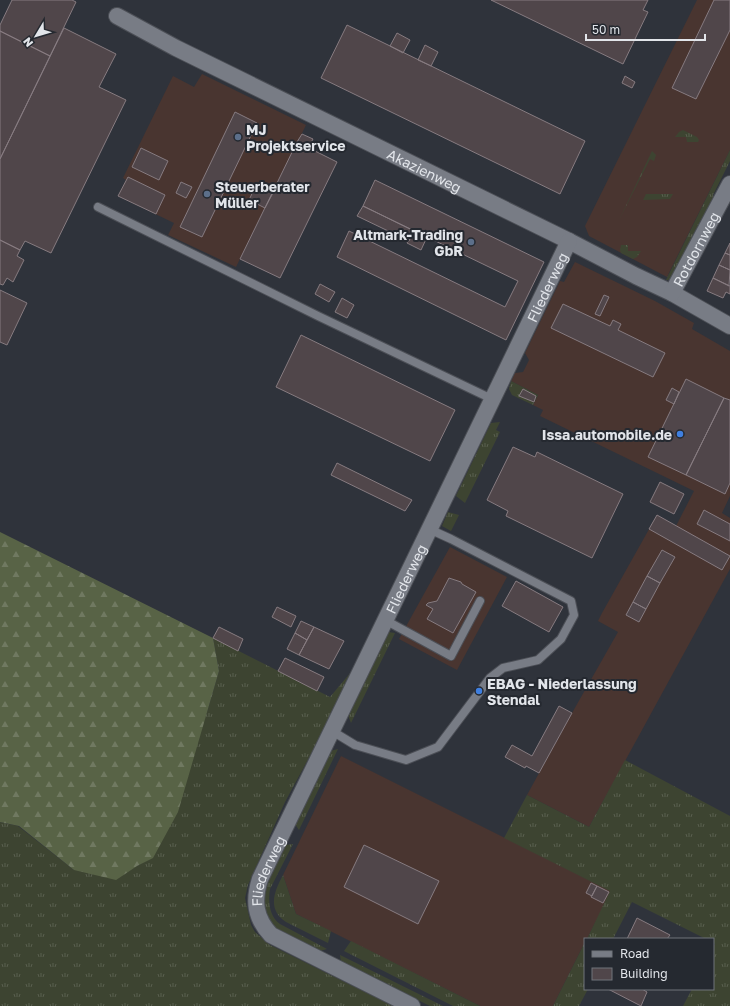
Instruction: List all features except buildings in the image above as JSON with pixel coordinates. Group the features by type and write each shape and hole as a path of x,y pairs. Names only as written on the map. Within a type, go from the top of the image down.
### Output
{"street":[{"name":"Akazienweg","path":"118,16 176,48 672,293 730,326"},
{"name":"Rotdornweg","path":"672,293 730,184"},
{"name":"Fliederweg","path":"412,1006 271,935 264,927 260,918 255,901 256,889 569,241"}],"lane":[{"path":"98,207 318,316 492,399"},
{"path":"332,731 355,745 406,760 438,747 490,678 503,668 538,660 561,638 574,615 572,602 451,539 429,530"},
{"path":"385,620 451,656 480,601"}],"shaded area":[{"path":"697,0 730,0 730,150 667,277 589,236 585,226"},
{"path":"202,74 306,125 236,267 168,235 174,223 118,196 126,180 123,178 173,76 194,87"},
{"path":"575,262 655,301 694,323 692,329 730,351 730,496 722,513 730,518 730,569 589,827 527,795 618,632 598,621 602,613 657,515 676,526 694,491 540,416 543,410 533,405 538,395 511,381 515,373 523,372 529,360 525,353 560,281 564,282"},
{"path":"450,547 507,577 457,670 399,639"},
{"path":"341,756 611,891 588,938 584,938 584,944 553,1006 480,1006 296,914 283,875"}],"green space":[{"path":"683,130 697,137 699,140 698,142 687,142 686,137 675,137"},
{"path":"730,150 730,161 713,195 715,201 713,206 706,211 693,235 695,242 670,280 666,280"},
{"path":"652,151 656,155 654,161 650,159 619,220"},
{"path":"646,194 673,194 670,199 643,200"},
{"path":"621,245 628,245 628,251 641,251 637,257 633,259 621,253"},
{"path":"511,381 538,395 533,405 512,395 509,389"},
{"path":"500,422 496,430 500,432 465,503 456,496 491,423"},
{"path":"448,512 459,515 451,531 442,526"},
{"path":"0,532 213,638 219,671 178,812 153,858 137,866 116,880 74,870 19,826 0,822"},
{"path":"388,632 395,633 351,723 348,715"},
{"path":"213,638 330,697 351,672 325,728 285,802 248,885 245,898 251,925 255,932 270,945 393,1006 0,1006 0,822 18,826 74,870 137,866 153,857 207,712 219,671"},
{"path":"338,749 299,830 295,824 330,751"},
{"path":"625,760 730,816 730,1006 683,1006 691,990 714,990 714,938 704,938 632,902 614,938 587,938 610,891 504,838 527,795 589,827"},
{"path":"293,844 270,889 269,903 271,913 280,924 327,949 320,951 276,929 268,918 265,910 263,893 265,883 285,845"},
{"path":"283,875 296,914 331,931 328,943 286,922 276,912 274,906 275,894"},
{"path":"351,941 480,1006 453,1006 344,951"},
{"path":"584,944 584,990 587,990 579,1006 553,1006"},
{"path":"340,955 443,1006 430,1006 341,962"}],"place":[{"name":"MJ Projektservice","path":"238,137"},
{"name":"Steuerberater Müller","path":"207,194"},
{"name":"Altmark-Trading GbR","path":"471,242"},
{"name":"Issa.automobile.de","path":"680,434"},
{"name":"EBAG - Niederlassung Stendal","path":"479,691"}]}
